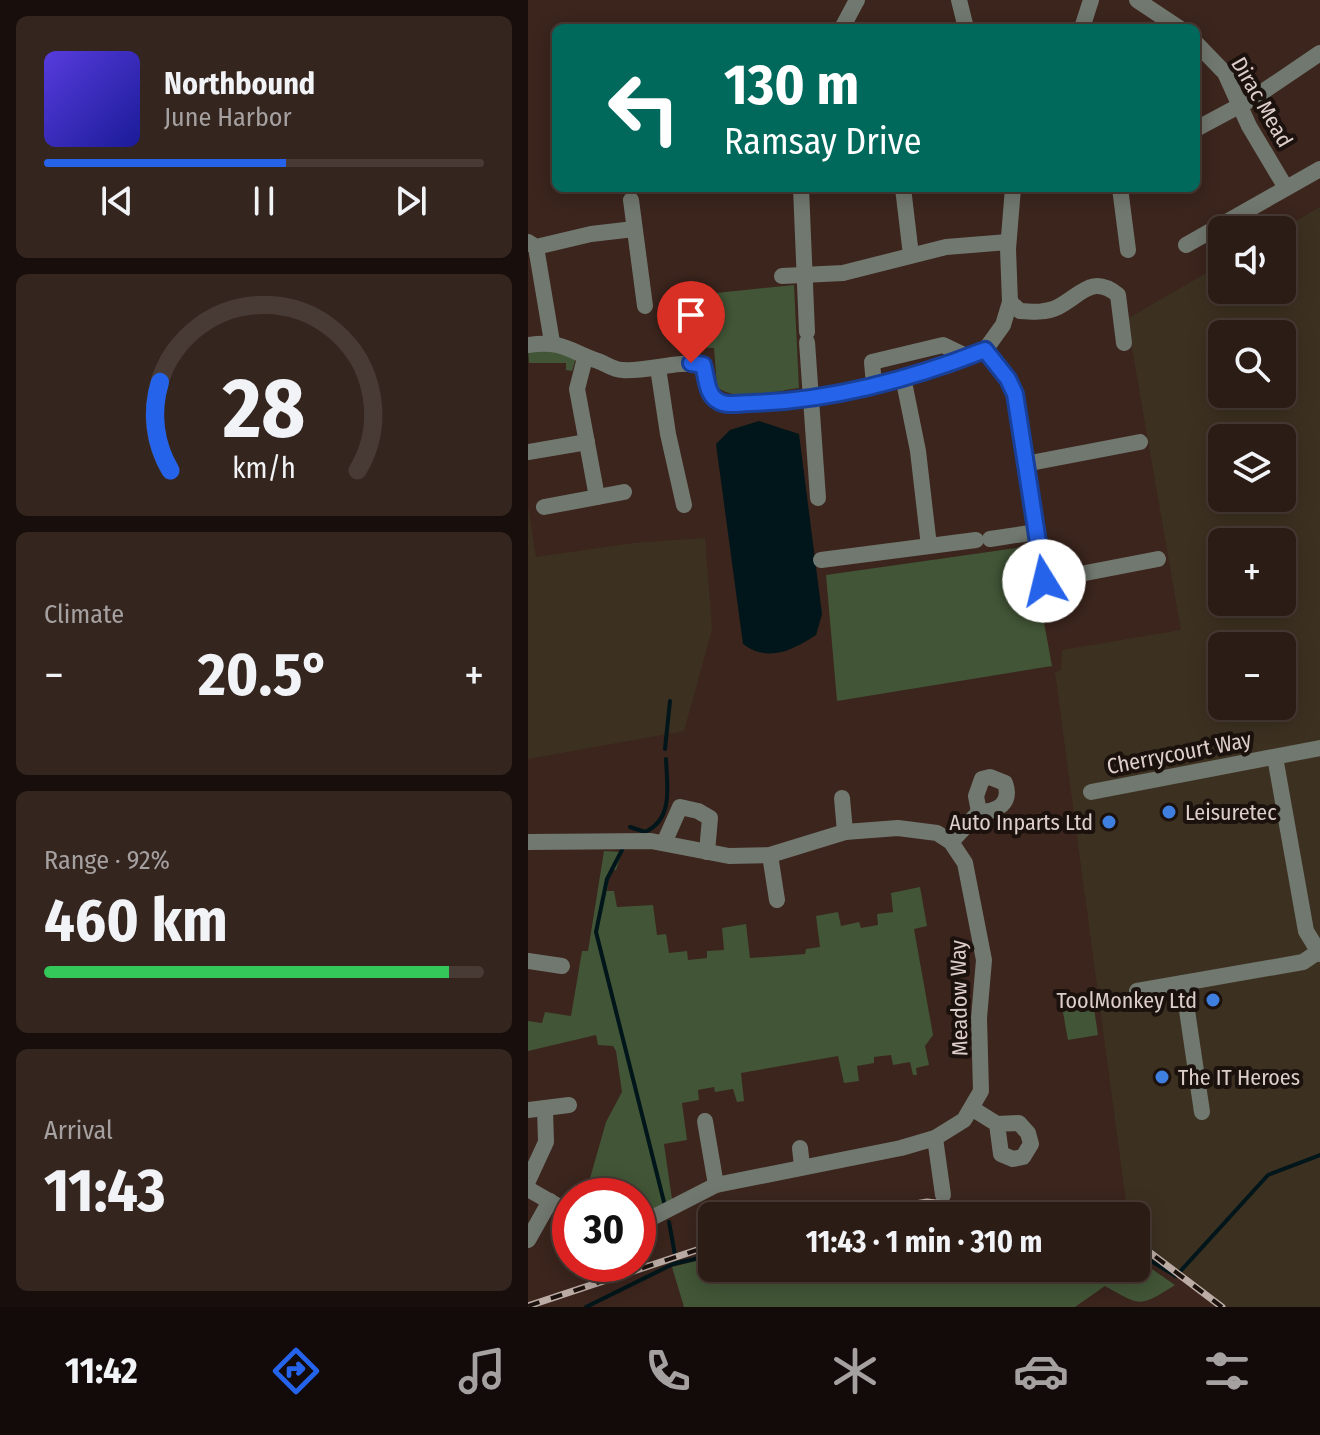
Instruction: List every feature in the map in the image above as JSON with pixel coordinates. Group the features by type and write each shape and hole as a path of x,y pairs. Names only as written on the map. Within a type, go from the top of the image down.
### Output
{"street":[{"path":"844,24 857,0"},
{"path":"959,0 965,24"},
{"path":"1083,24 1090,0"},
{"path":"1137,0 1173,24"},
{"name":"Dirac Mead","path":"1200,47 1225,73 1249,126 1286,188"},
{"path":"1200,127 1242,105 1320,53"},
{"path":"1186,245 1320,169"},
{"path":"801,192 810,398 818,498"},
{"path":"903,192 911,255"},
{"path":"528,345 552,342 579,351 585,358 619,371 703,365 710,394 721,403 810,398 874,385 968,357 985,350 1003,325 1010,302 1008,242 1013,192"},
{"path":"1121,192 1128,250"},
{"path":"631,200 645,306"},
{"path":"552,342 532,245 634,229"},
{"path":"782,276 843,273 946,247 1008,242"},
{"path":"1010,302 1020,311 1048,311 1088,286 1109,288 1118,295 1124,343"},
{"path":"874,385 872,362 943,345 968,357"},
{"path":"985,350 1008,379 1015,394 1044,581 1158,559"},
{"path":"585,358 577,389 597,497"},
{"path":"658,368 668,434 684,505"},
{"path":"903,377 918,451 929,546"},
{"path":"528,452 587,442"},
{"path":"1025,464 1140,442"},
{"path":"544,507 624,492"},
{"path":"821,560 1036,532"},
{"name":"Cherrycourt Way","path":"1091,792 1320,748"},
{"name":"Cherrycourt Way","path":"1137,991 1303,962 1319,953 1306,931 1275,757"},
{"path":"842,798 845,832"},
{"path":"664,843 680,807 698,811 710,818 707,852"},
{"path":"528,842 664,843 707,852 770,855 845,832 910,829 937,833 951,842 979,812"},
{"name":"Meadow Way","path":"951,842 965,863 984,960 979,1018 983,1072 981,1091 973,1109"},
{"path":"770,855 777,900"},
{"path":"528,961 562,966"},
{"path":"1183,983 1202,1112"},
{"path":"528,1181 546,1142 537,1109 569,1105"},
{"path":"656,1216 716,1185 802,1166 847,1160 935,1138 964,1120 973,1109 997,1124"},
{"path":"705,1121 716,1185"},
{"path":"935,1138 943,1195"},
{"path":"800,1148 802,1166"},
{"path":"528,1189 550,1201 528,1240"}],"shaded area":[{"path":"1320,207 1320,1307 1224,1307 1150,1257 1150,1202 1126,1202 1055,672 1061,670 1062,650 1181,630 1127,319 1208,272 1208,304 1296,304 1296,221"},
{"path":"759,421 799,434 822,614 816,635 789,649 771,653 752,650 743,644 716,444 730,430"},
{"path":"528,506 536,557 633,543 705,538 712,629 684,731 528,759"}],"green space":[{"path":"794,285 799,388 745,395 725,392 717,387 714,348 694,347 687,296"},
{"path":"546,348 576,358 572,371 566,370 566,363 529,363 528,351"},
{"path":"1030,546 1052,666 837,701 826,575"},
{"path":"604,851 622,852 616,870 610,869 607,891 614,891 617,907 653,905 657,935 666,934 669,953 687,951 688,960 707,958 707,951 724,950 722,928 746,924 750,958 805,954 806,949 820,947 816,916 838,912 841,926 859,922 861,928 878,925 877,914 893,912 891,893 920,887 927,926 914,929 933,1035 925,1046 929,1065 916,1068 917,1075 913,1075 910,1062 893,1065 891,1055 874,1057 874,1063 857,1066 859,1081 844,1083 838,1056 741,1073 744,1101 737,1102 733,1089 715,1092 714,1087 698,1090 699,1100 682,1103 687,1140 664,1144 672,1199 656,1207 656,1178 590,1178 606,1122 622,1092 613,1046 598,1045 596,1035 528,1051 528,1021 542,1023 545,1012 571,1016 582,951 588,951"},
{"path":"1093,1002 1098,1035 1068,1040 1062,1007"},
{"path":"698,1260 698,1282 1150,1282 1150,1268 1175,1285 1141,1302 1105,1286 1075,1307 684,1307 672,1267"}],"waterway":[{"path":"665,749 670,701"},
{"path":"630,827 645,832 661,819 667,800 666,759"},
{"path":"622,850 607,879 596,932 664,1202"},
{"path":"1150,1260 1176,1276 1268,1175 1320,1155"},
{"path":"669,1222 675,1255"},
{"path":"586,1307 673,1264 698,1258"}],"railway":[{"path":"528,1306 698,1250"},
{"path":"1150,1253 1222,1307"}],"place":[{"name":"Leisuretec","path":"1169,812"},
{"name":"Auto Inparts Ltd","path":"1109,822"},
{"name":"ToolMonkey Ltd","path":"1213,1000"},
{"name":"The IT Heroes","path":"1162,1077"}],"route":[{"path":"691,363 703,365 710,394 721,403 771,402 874,385 947,366 985,350 1008,379 1015,394 1044,581"}]}
